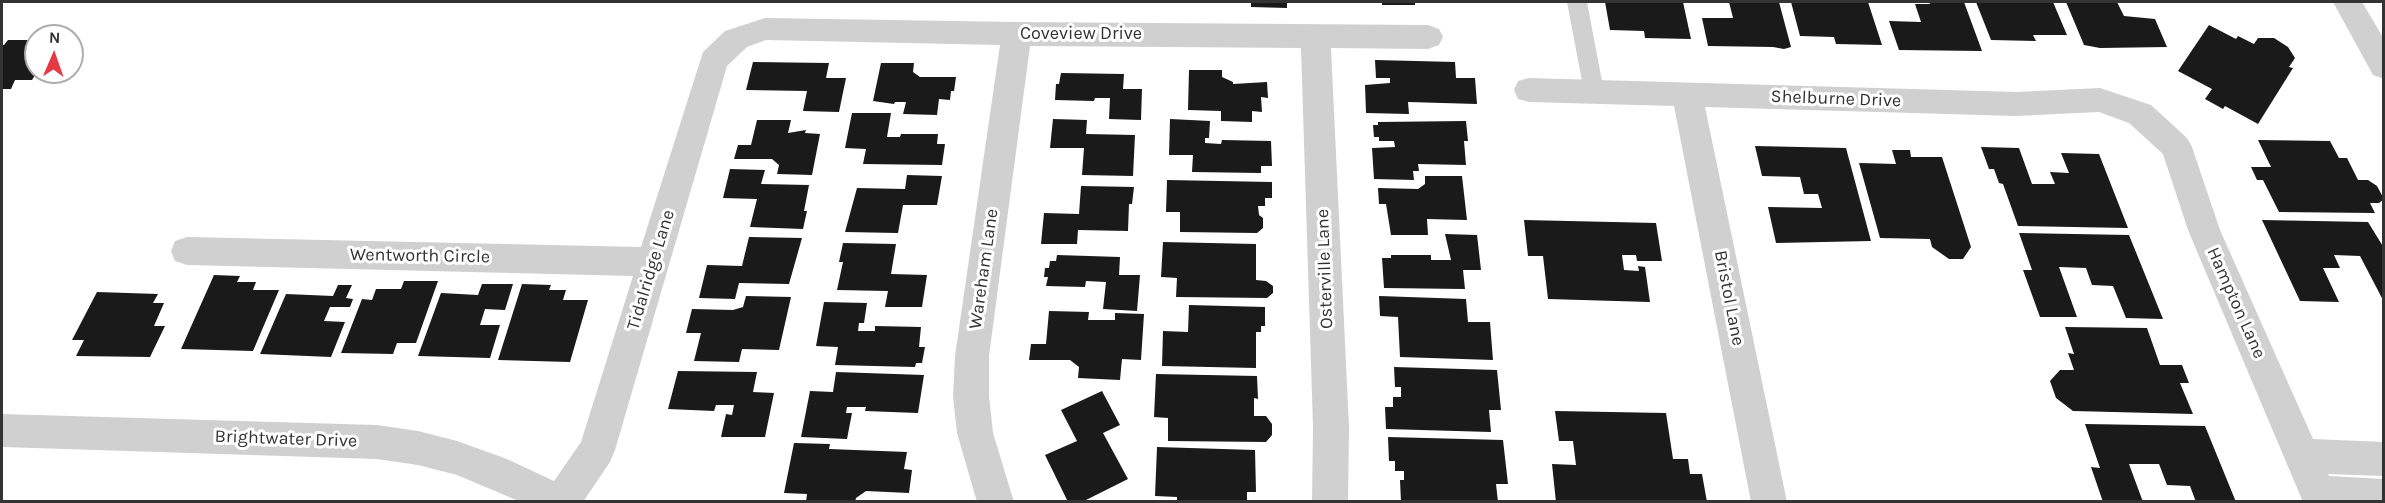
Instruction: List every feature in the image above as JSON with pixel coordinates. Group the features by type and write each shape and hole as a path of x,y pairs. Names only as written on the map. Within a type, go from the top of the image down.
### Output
{"street":[{"path":"2347,2 2384,67"},
{"name":"Coveview Drive","path":"736,39 765,29 1017,34 1428,37"},
{"name":"Wareham Lane","path":"996,501 983,466 975,433 971,396 972,356 1017,34"},
{"name":"Osterville Lane","path":"1316,36 1331,427 1332,484 1329,501"},
{"name":"Tidalridge Lane","path":"561,501 597,450 714,60 736,39"},
{"name":"Shelburne Drive","path":"1529,90 2016,104 2100,100 2140,114"},
{"name":"Bristol Lane","path":"1687,95 1769,501"},
{"name":"Hampton Lane","path":"2140,114 2176,147 2204,230 2320,497"},
{"name":"Wentworth Circle","path":"188,251 653,262"},
{"name":"Brightwater Drive","path":"2,431 377,442 418,448 457,458 494,471 561,501"},
{"path":"2303,456 2384,459"},
{"path":"2320,497 2384,496"}],"lane":[{"path":"1577,2 1594,92"}],"building":[{"path":"1251,2 1287,2 1287,8 1251,7"},
{"path":"1382,2 1415,2 1415,5 1382,5"},
{"path":"1605,2 1683,2 1691,39 1645,38 1644,31 1610,30"},
{"path":"1729,2 1779,2 1791,47 1784,49 1708,46 1702,18 1733,18"},
{"path":"1791,2 1868,2 1882,45 1836,44 1834,37 1800,36"},
{"path":"1929,2 1964,2 1982,51 1899,50 1889,21 1921,22 1915,4 1930,4"},
{"path":"1976,2 2053,2 2067,35 2033,35 2036,41 1991,40"},
{"path":"2066,2 2117,2 2124,16 2155,19 2167,47 2100,48 2084,45"},
{"path":"2209,25 2236,39 2238,36 2254,44 2258,38 2274,38 2288,47 2295,58 2289,67 2293,68 2258,124 2225,106 2223,109 2205,99 2212,89 2178,71"},
{"path":"8,40 24,40 24,80 15,80 11,89 2,89 2,45"},
{"path":"1375,60 1455,62 1456,78 1475,78 1477,104 1408,102 1409,114 1366,113 1365,85 1390,83 1390,78 1376,78"},
{"path":"753,62 829,63 826,78 846,78 839,112 803,111 807,91 746,90"},
{"path":"881,63 914,63 913,72 920,77 956,77 950,100 939,99 937,115 903,114 906,102 895,102 894,104 873,101"},
{"path":"1189,70 1222,70 1222,77 1233,84 1267,82 1268,98 1261,97 1262,112 1252,111 1252,122 1221,121 1221,111 1188,110"},
{"path":"1061,73 1124,74 1123,89 1142,89 1141,120 1109,119 1110,98 1095,98 1094,101 1055,100 1056,84 1059,84"},
{"path":"852,113 891,113 887,137 900,137 901,134 938,134 937,144 945,144 942,165 863,164 866,149 845,148"},
{"path":"1053,119 1087,120 1086,134 1135,135 1133,176 1082,175 1084,148 1050,148"},
{"path":"1170,119 1210,121 1209,138 1205,138 1205,143 1221,144 1222,140 1271,141 1272,166 1261,166 1261,173 1192,172 1193,155 1169,155"},
{"path":"757,120 791,120 788,133 806,130 805,133 820,134 812,175 777,174 779,165 772,159 734,159 738,145 751,145"},
{"path":"1466,121 1468,141 1464,141 1466,165 1418,164 1419,171 1413,171 1414,180 1374,179 1372,148 1395,147 1394,141 1379,141 1379,137 1374,137 1373,125 1378,125 1378,122"},
{"path":"2258,140 2330,141 2339,158 2347,158 2358,180 2368,180 2377,186 2384,199 2379,203 2370,203 2375,213 2279,212 2263,180 2257,180 2251,167 2271,167"},
{"path":"1755,146 1846,148 1871,241 1776,243 1768,207 1822,208 1818,194 1804,194 1800,177 1762,176"},
{"path":"1981,147 2019,148 2032,184 2055,184 2050,172 2069,173 2061,153 2099,154 2128,228 2018,226 2003,184 1999,183 1994,169 1989,169"},
{"path":"1892,150 1910,150 1911,157 1942,157 1971,247 1963,259 1949,259 1932,247 1930,239 1880,238 1859,163 1896,164"},
{"path":"730,169 765,170 761,184 809,185 803,229 750,227 757,199 723,198"},
{"path":"907,175 942,176 937,205 903,205 898,233 845,232 857,188 905,189"},
{"path":"1425,176 1462,176 1467,220 1427,219 1428,235 1391,235 1386,204 1379,204 1378,188 1418,189 1425,184"},
{"path":"1167,180 1272,182 1272,198 1265,198 1265,206 1258,206 1259,215 1263,218 1263,228 1257,233 1180,232 1180,212 1166,212"},
{"path":"1081,186 1134,187 1132,204 1129,204 1128,231 1078,230 1077,244 1041,244 1044,213 1079,214"},
{"path":"1524,220 1656,223 1662,261 1637,261 1636,255 1622,255 1624,270 1639,271 1638,266 1645,267 1650,302 1548,299 1543,256 1528,256"},
{"path":"2262,220 2368,222 2384,248 2384,302 2360,256 2334,255 2340,268 2323,268 2339,302 2300,301"},
{"path":"2019,233 2129,235 2163,319 2126,318 2113,286 2092,285 2086,268 2059,267 2077,317 2040,317 2023,270 2032,270"},
{"path":"1445,234 1477,235 1481,270 1463,270 1465,289 1384,288 1382,258 1391,258 1391,255 1431,255 1431,260 1451,260"},
{"path":"749,237 802,238 789,284 739,283 735,299 699,298 707,265 742,266"},
{"path":"1163,242 1256,244 1256,280 1266,281 1273,286 1273,293 1267,298 1176,297 1177,278 1161,277"},
{"path":"843,243 896,244 891,274 927,275 922,307 885,307 888,291 837,290 843,262 839,262"},
{"path":"1057,255 1120,257 1119,275 1140,275 1137,311 1103,309 1106,282 1086,281 1085,287 1046,286 1048,277 1044,277 1045,268 1049,268 1050,261 1056,261"},
{"path":"214,275 240,276 237,282 256,282 253,290 279,290 253,351 181,349"},
{"path":"404,281 438,281 416,343 397,343 393,354 341,353 362,299 372,300 376,289 401,289"},
{"path":"482,284 513,284 505,310 485,309 480,325 500,325 490,358 418,356 441,293 478,295"},
{"path":"522,284 551,285 549,290 566,290 563,300 588,300 570,362 498,360"},
{"path":"338,285 352,285 346,298 353,299 350,307 330,307 324,321 345,322 331,357 260,354 286,294 333,296"},
{"path":"97,292 158,294 153,303 164,303 154,326 165,326 150,357 76,356 84,340 72,340"},
{"path":"746,296 791,297 779,350 742,349 739,362 694,361 701,333 686,333 692,309 733,310 743,307"},
{"path":"1379,296 1466,299 1468,322 1490,322 1493,360 1400,357 1398,317 1380,316"},
{"path":"824,302 867,303 864,323 859,323 858,331 875,331 875,326 921,327 919,347 925,347 922,363 916,363 915,367 835,365 838,347 816,346"},
{"path":"1189,305 1265,307 1265,326 1261,326 1261,332 1256,332 1256,368 1162,366 1163,331 1188,332"},
{"path":"1049,311 1089,312 1088,320 1115,320 1115,313 1144,314 1141,360 1122,359 1120,380 1078,378 1079,367 1070,360 1029,360 1031,344 1046,344"},
{"path":"2065,327 2147,328 2160,365 2182,365 2189,383 2180,383 2193,414 2073,411 2056,398 2050,381 2060,370 2074,370 2068,353 2074,354"},
{"path":"1394,367 1497,370 1501,410 1489,410 1491,432 1386,429 1385,407 1393,407 1393,397 1401,397 1401,387 1395,387"},
{"path":"678,371 757,372 753,392 774,393 765,437 721,437 726,414 732,415 734,405 716,405 714,411 668,409"},
{"path":"836,372 924,375 918,413 865,411 866,407 847,407 846,413 852,413 847,439 801,437 810,391 833,392"},
{"path":"1156,374 1257,376 1258,399 1254,398 1254,416 1266,416 1272,424 1272,435 1266,442 1168,441 1168,418 1154,417"},
{"path":"1102,391 1120,425 1103,433 1128,479 1082,502 1068,502 1045,455 1077,441 1061,410"},
{"path":"1555,411 1666,413 1673,459 1688,459 1690,474 1702,474 1707,502 1556,502 1552,464 1576,465 1573,441 1559,441"},
{"path":"2085,424 2205,426 2236,502 2196,502 2190,486 2167,485 2159,464 2129,464 2143,502 2103,502 2091,467 2100,468"},
{"path":"1388,437 1503,440 1508,484 1496,484 1498,502 1401,502 1400,480 1404,480 1404,471 1395,471 1395,461 1389,461"},
{"path":"794,443 830,444 829,449 907,452 904,469 912,470 909,493 866,491 856,498 855,502 806,502 807,494 784,493"},
{"path":"1157,447 1255,450 1256,492 1247,492 1247,502 1177,502 1177,497 1155,496"}]}
